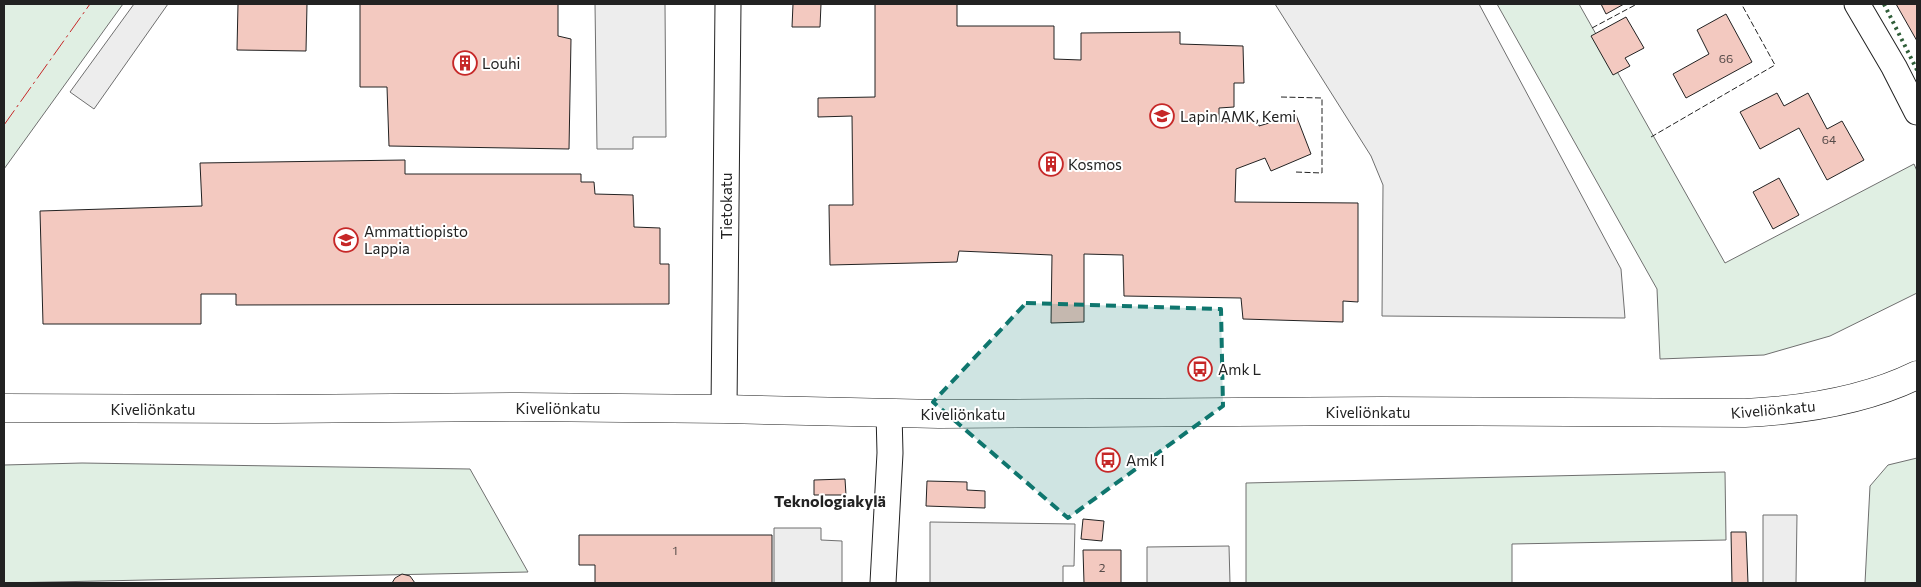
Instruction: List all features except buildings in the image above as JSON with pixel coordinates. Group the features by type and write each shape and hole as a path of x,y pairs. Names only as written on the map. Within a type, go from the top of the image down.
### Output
{"main road":[{"name":"Kiveliönkatu","path":"4,408 275,409 520,407 889,413 1745,413 1784,411 1824,404 1862,395 1917,375"}],"street":[{"name":"Tietokatu","path":"724,409 728,4"},
{"path":"1857,4 1894,67 1917,112"},
{"path":"883,583 890,453 889,413"}],"highlighted area":[{"path":"1026,303 1221,309 1223,406 1068,518 933,402"}],"green space":[{"path":"4,4 123,4 4,169"},
{"path":"1497,4 1579,4 1725,263 1914,164 1917,171 1917,293 1830,336 1764,355 1660,359 1657,289"},
{"path":"1917,458 1917,583 1865,583 1870,486 1888,465"},
{"path":"82,463 470,469 528,572 4,583 4,465"},
{"path":"1725,472 1726,540 1512,544 1512,583 1246,583 1246,483"}],"shaded area":[{"path":"134,4 168,4 94,109 70,92"},
{"path":"595,4 665,4 666,137 633,137 633,149 597,149"},
{"path":"1275,4 1479,4 1621,269 1625,318 1382,316 1383,185 1371,156"},
{"path":"1763,515 1797,515 1796,583 1763,583"},
{"path":"930,522 1075,524 1074,566 1063,566 1063,583 930,583"},
{"path":"774,528 821,528 821,540 842,541 842,583 774,583"},
{"path":"1229,546 1230,583 1147,583 1147,547"}],"hedge":[{"path":"1884,4 1917,70"}],"fence":[{"path":"1592,28 1637,4"},
{"path":"1651,137 1775,65 1742,5"},
{"path":"1281,97 1322,98 1322,173 1295,172"}],"power":[{"path":"4,125 90,4"}],"place":[{"name":"Louhi","path":"465,63"},
{"name":"Lapin AMK, Kemi","path":"1162,116"},
{"name":"Kosmos","path":"1051,164"},
{"name":"Ammattiopisto Lappia","path":"346,240"},
{"name":"Amk L","path":"1200,369"},
{"name":"Amk I","path":"1108,460"}],"district":[{"name":"Teknologiakylä","path":"830,500"}]}
